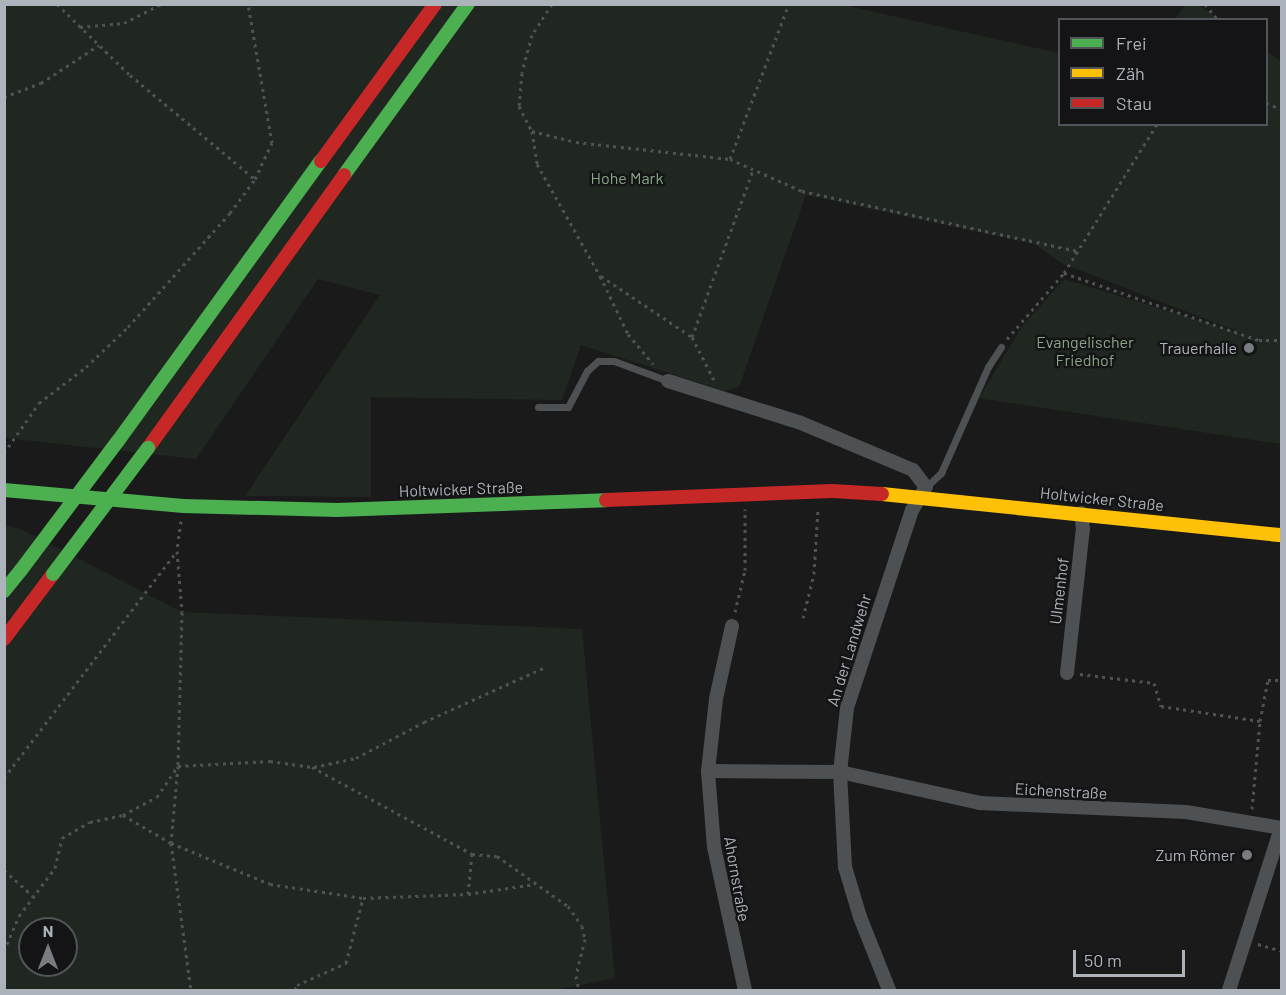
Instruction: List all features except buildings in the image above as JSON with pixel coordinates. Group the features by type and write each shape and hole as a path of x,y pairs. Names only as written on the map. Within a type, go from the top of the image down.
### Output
{"main road":[{"path":"4,591 118,441 435,4"},
{"path":"4,639 148,448 468,4"},
{"name":"Holtwicker Straße","path":"4,490 183,507 396,509 805,491 923,492 1081,513 1281,535"}],"street":[{"path":"668,381 725,401 801,423 903,466 921,478 923,492"},
{"name":"An der Landwehr","path":"889,990 860,917 845,867 840,772 847,708 923,492"},
{"name":"Ulmenhof","path":"1066,673 1083,529 1081,513"},
{"name":"Ahornstraße","path":"732,626 716,699 708,771 714,847 745,990"},
{"path":"708,771 840,772"},
{"name":"Eichenstraße","path":"840,772 980,803 1186,812 1251,820 1281,828"},
{"path":"1229,990 1245,939 1277,854 1281,828"}],"lane":[{"path":"923,492 941,472 988,367 1001,347"},
{"path":"538,407 568,407 587,371 598,361 614,361 668,381"}],"path":[{"path":"57,4 99,45 255,179"},
{"path":"80,27 124,23 161,4"},
{"path":"4,453 39,403 86,368 128,327 230,213 255,179 272,143 248,4"},
{"path":"552,4 532,35 522,73 519,106 532,131 537,164 600,276 628,334 668,381"},
{"path":"730,159 789,4"},
{"path":"1204,4 1216,18"},
{"path":"4,97 41,83 99,45"},
{"path":"1001,347 1064,273 1156,126"},
{"path":"532,131 576,142 730,159 802,191 1078,251"},
{"path":"692,337 753,169"},
{"path":"1064,273 1259,340 1281,340"},
{"path":"600,276 692,337 725,401"},
{"path":"183,507 177,551 182,612 178,766 171,843 191,990"},
{"path":"732,626 745,570 745,507"},
{"path":"803,618 814,574 818,508"},
{"path":"4,778 177,551"},
{"path":"178,766 270,761 312,767 356,758 423,722 545,667"},
{"path":"1066,673 1154,683 1161,706 1260,721"},
{"path":"1251,820 1260,721 1268,680 1281,680"},
{"path":"4,951 33,895 55,868 62,838 90,822 123,815 157,797 178,766"},
{"path":"312,767 472,854 497,856 568,906 582,926 585,939 576,976 579,990"},
{"path":"123,815 171,843 270,884 363,898 468,894 535,884"},
{"path":"468,894 472,854"},
{"path":"4,870 33,895"},
{"path":"295,990 297,985 346,963 363,898"},
{"path":"1245,939 1281,951"}],"green space":[{"name":"Hohe Mark","path":"5,5 843,5 1058,53 1058,126 1268,126 1268,52 1281,62 1281,444 979,398 1021,328 1064,279 1247,335 1061,263 1035,244 806,195 739,387 725,391 581,345 562,400 371,397 371,497 245,496 380,295 318,279 196,459 5,438"},
{"path":"1185,5 1198,5 1218,18 1176,18"},
{"path":"4,525 21,529 182,612 582,629 615,978 555,990 5,990"}],"traffic: fast":[{"path":"344,175 468,4"},
{"path":"118,441 321,161"},
{"path":"21,570 118,441"},
{"path":"53,574 148,448"},
{"path":"4,490 183,506 337,510 606,500"},
{"path":"4,591 21,570"}],"traffic: slow":[{"path":"882,494 1282,535"}],"traffic: jam":[{"path":"321,161 435,4"},
{"path":"148,448 344,175"},
{"path":"606,500 832,491 882,494"},
{"path":"4,639 53,574"}],"place":[{"name":"Trauerhalle","path":"1249,348"},
{"name":"Zum Römer","path":"1247,855"}],"park label":[{"name":"Evangelischer Friedhof","path":"1085,351"}]}
